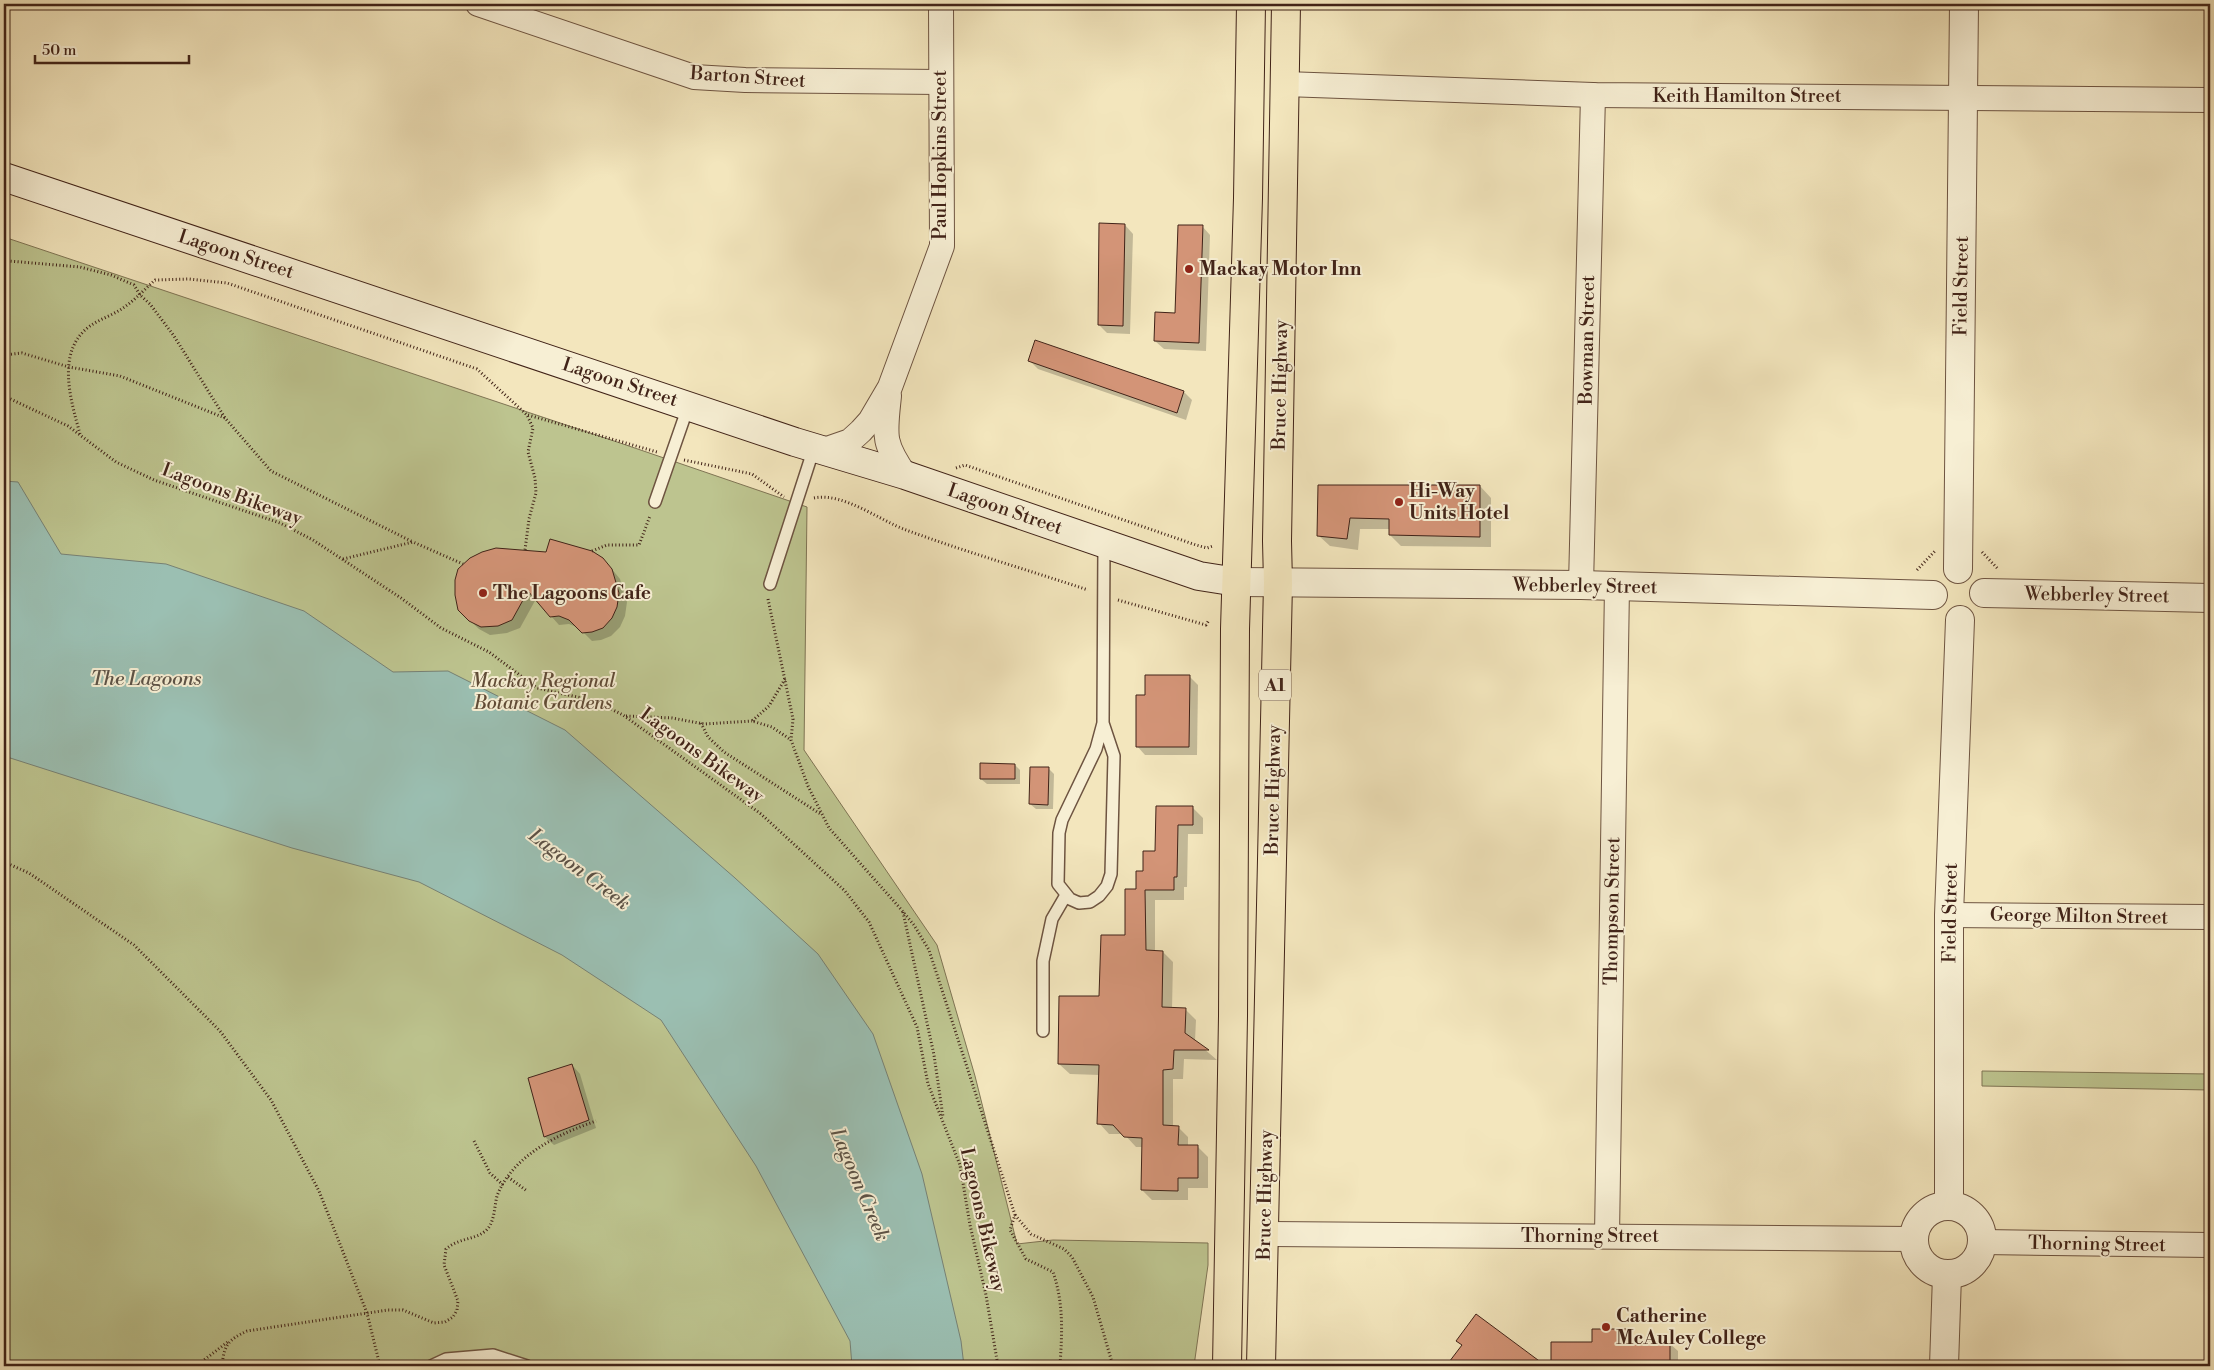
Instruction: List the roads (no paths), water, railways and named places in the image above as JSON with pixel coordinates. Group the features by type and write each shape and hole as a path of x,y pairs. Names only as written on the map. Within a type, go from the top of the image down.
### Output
{"highway":[{"name":"Bruce Highway","path":"1227,1366 1233,1006 1235,629 1251,4"},
{"name":"Bruce Highway","path":"1261,1366 1278,583 1277,541 1286,4"}],"street":[{"name":"Barton Street","path":"478,4 694,77 745,80 940,82"},
{"name":"Paul Hopkins Street","path":"819,449 850,441 870,421 890,387 942,246 941,4"},
{"name":"Field Street","path":"1958,569 1964,4"},
{"name":"Keith Hamilton Street","path":"1285,84 1592,96 1964,96 2210,100"},
{"name":"Bowman Street","path":"1581,585 1592,96"},
{"name":"Lagoon Street","path":"4,177 819,449 905,475 1209,579 1237,582"},
{"name":"Paul Hopkins Street","path":"890,387 885,434 890,454 905,475"},
{"path":"1958,569 1970,571 1977,577 1982,584 1984,593 1980,608 1975,614 1960,620 1944,615 1938,610 1933,595 1934,586 1945,572 1958,569"},
{"name":"Webberley Street","path":"1237,582 1581,585 1933,595"},
{"name":"Thompson Street","path":"1607,1236 1617,586"},
{"name":"Webberley Street","path":"1984,593 2210,598"},
{"name":"Field Street","path":"1949,1206 1949,914 1960,620"},
{"name":"George Milton Street","path":"1949,914 2210,917"},
{"path":"1949,1206 1960,1208 1977,1221 1982,1231 1983,1242 1975,1263 1966,1270 1947,1275 1934,1272 1924,1265 1917,1256 1914,1239 1919,1222 1927,1214 1937,1208 1949,1206"},
{"name":"Thorning Street","path":"1265,1234 1914,1239"},
{"name":"Thorning Street","path":"1983,1242 2210,1245"},
{"path":"1944,1366 1947,1275"}],"lane":[{"path":"655,502 689,405"},
{"path":"770,584 796,502 819,449"},
{"path":"1103,723 1114,756 1111,874 1107,886 1099,896 1090,902 1079,903 1066,895 1058,884 1058,833 1062,820 1096,749 1103,723 1104,543"},
{"path":"1043,1030 1043,961 1052,919 1066,895"},
{"path":"432,1366 446,1359 493,1355 527,1366"}],"water":[{"name":"The Lagoons","path":"4,481 18,482 61,554 166,564 304,611 393,672 448,671 565,730 735,878 818,954 873,1034 922,1174 961,1341 964,1366 852,1366 850,1341 756,1166 661,1020 562,955 419,882 292,848 4,756"}],"place":[{"name":"Mackay Motor Inn","path":"1189,269"},
{"name":"Hi-Way Units Hotel","path":"1399,502"},
{"name":"The Lagoons Cafe","path":"483,593"},
{"name":"Catherine McAuley College","path":"1606,1327"}],"park label":[{"name":"Mackay Regional Botanic Gardens","path":"543,692"}],"water label":[{"name":"Lagoon Creek","path":"579,870"},
{"name":"Lagoon Creek","path":"859,1185"}]}
